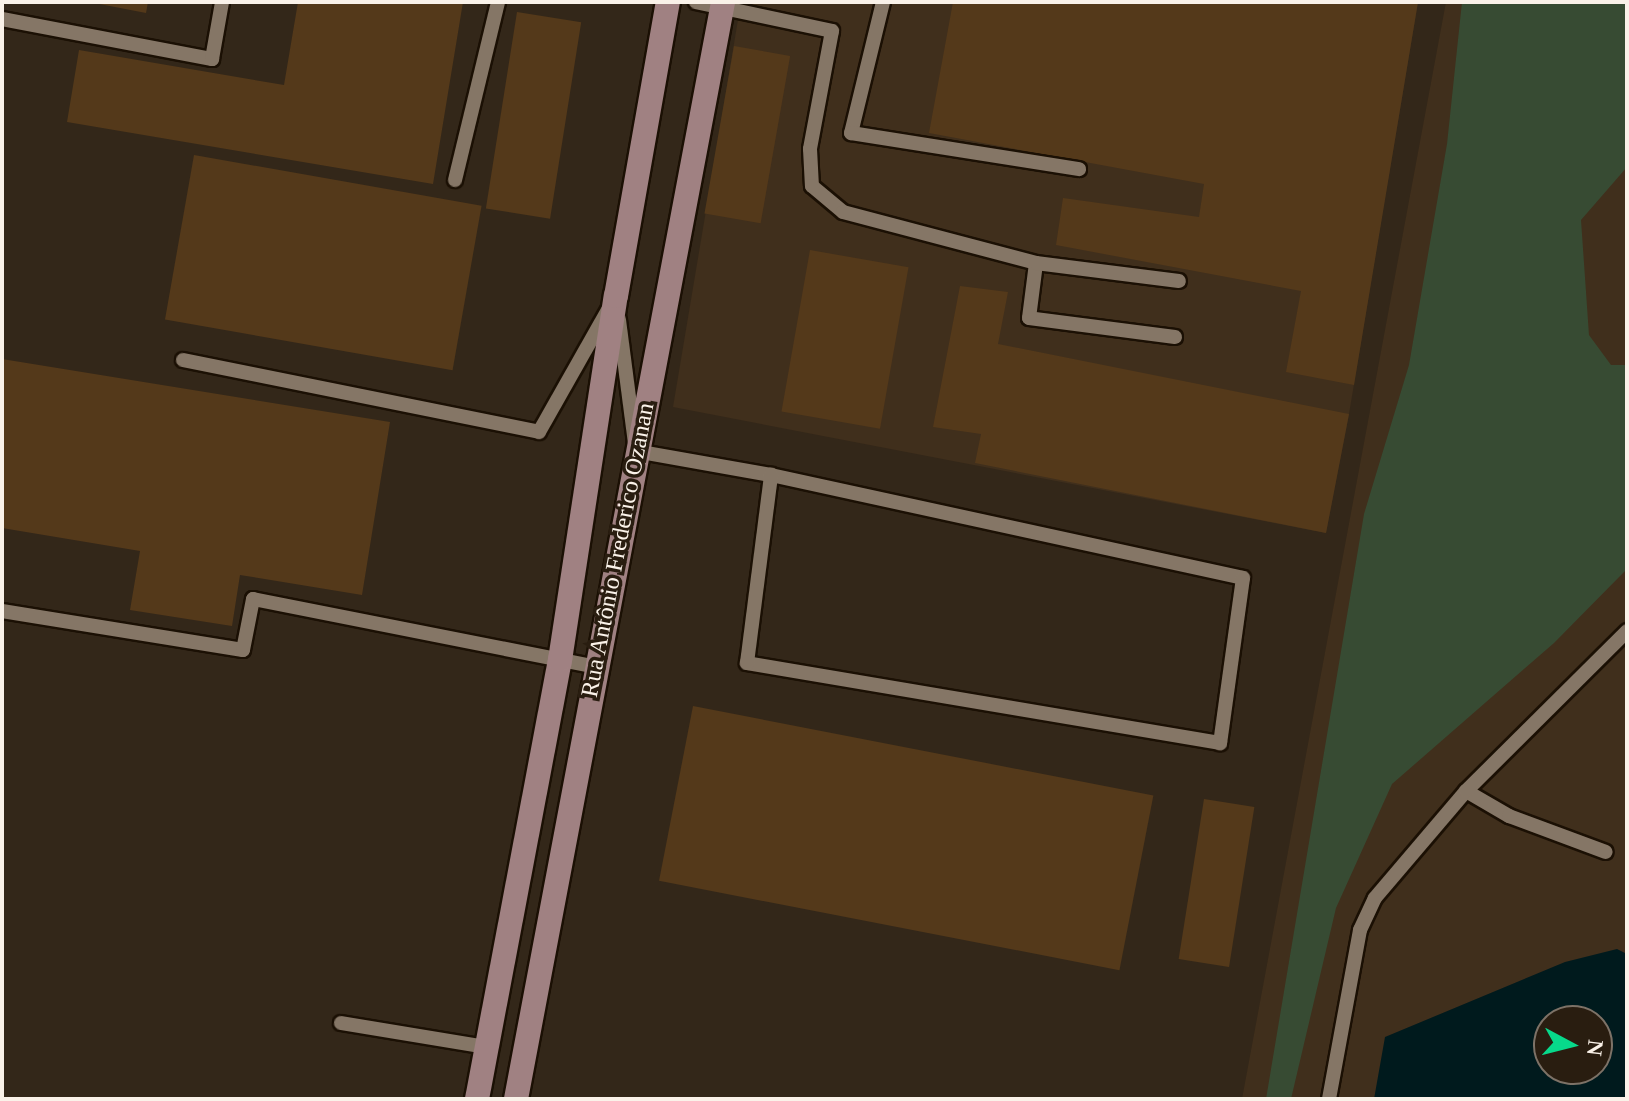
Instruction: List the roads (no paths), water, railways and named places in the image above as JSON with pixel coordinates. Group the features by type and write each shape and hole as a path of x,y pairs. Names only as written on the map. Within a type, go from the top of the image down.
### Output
{"main road":[{"name":"Rua Antônio Frederico Ozanan","path":"477,1099 560,660 616,296 668,2"},
{"name":"Rua Antônio Frederico Ozanan","path":"516,1099 722,5"}],"lane":[{"path":"2,19 212,59 222,2"},
{"path":"455,180 498,2"},
{"path":"696,2 722,5 832,31 810,149 812,186 843,212 1036,263 1179,281"},
{"path":"883,2 851,133 1079,169"},
{"path":"1036,263 1029,318 1175,337"},
{"path":"183,360 539,432 616,296"},
{"path":"616,296 636,451 771,475 1243,578 1220,743 747,663 771,475"},
{"path":"2,611 243,650 253,599 596,667"},
{"path":"1329,1099 1360,930 1375,898 1466,791 1627,631"},
{"path":"1466,791 1509,816 1606,852"},
{"path":"341,1023 486,1047"}],"water":[{"path":"1617,949 1627,954 1627,1099 1374,1099 1385,1037 1565,962"}]}
